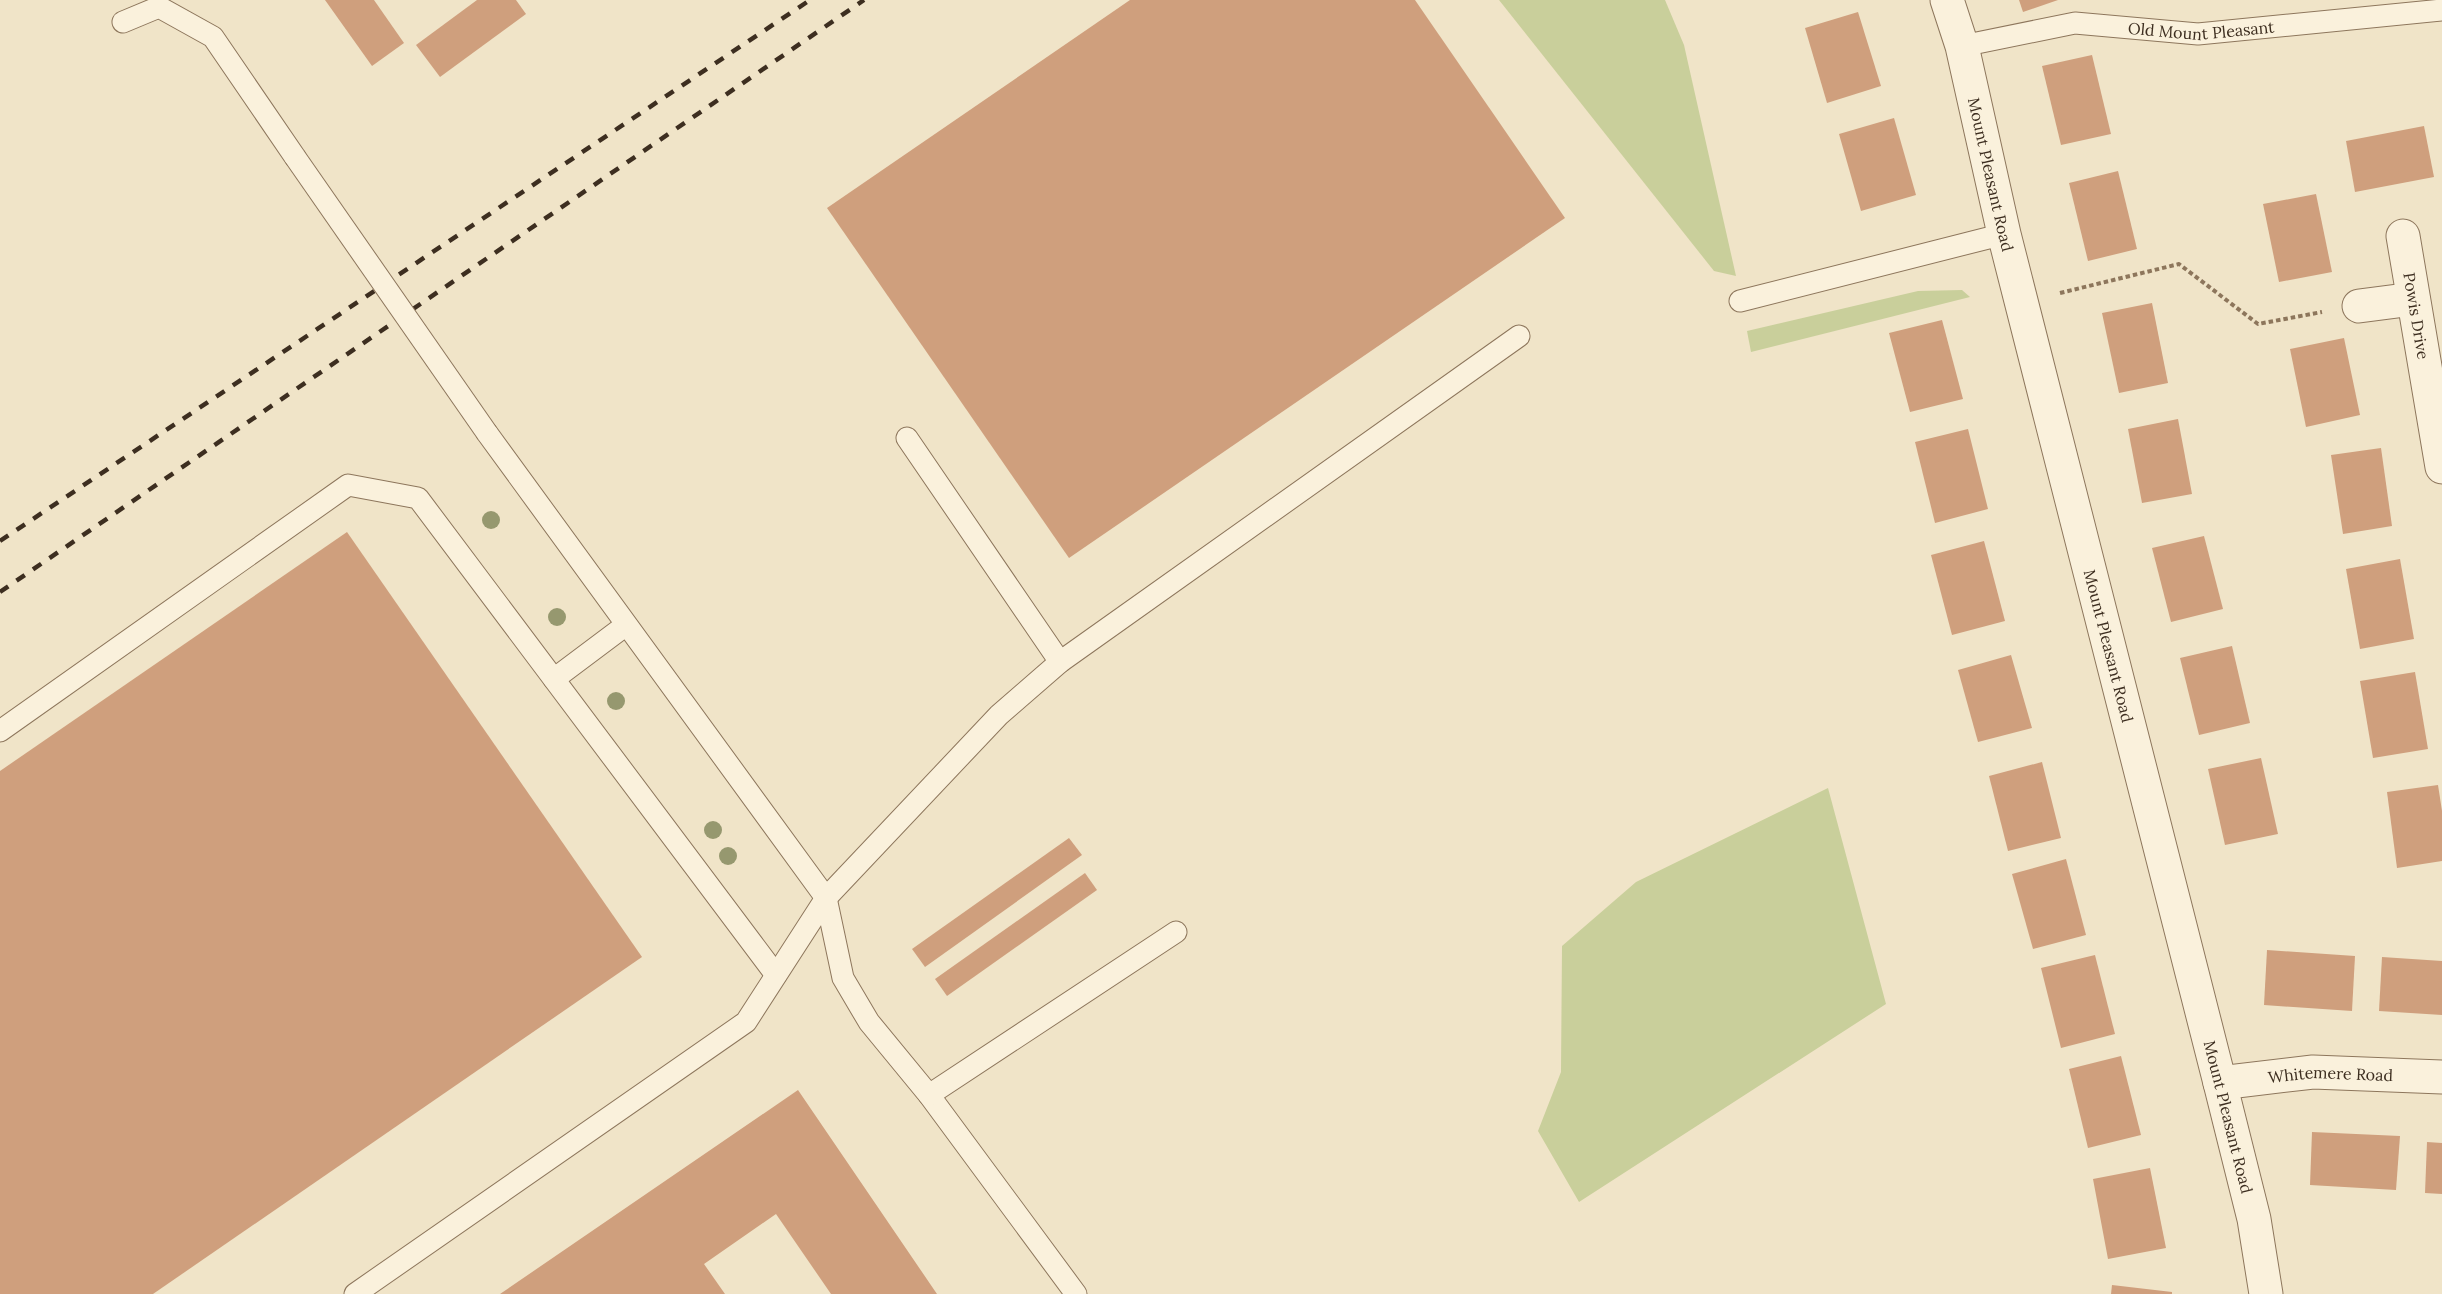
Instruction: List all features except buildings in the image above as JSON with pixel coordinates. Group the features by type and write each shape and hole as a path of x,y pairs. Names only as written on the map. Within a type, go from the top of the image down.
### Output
{"street":[{"name":"Mount Pleasant Road","path":"1947,0 1962,46 2004,234 2220,1083 2253,1219 2265,1294"},
{"name":"Powis Drive","path":"2403,236 2442,467"},
{"path":"2359,306 2413,299"},
{"name":"Whitemere Road","path":"2220,1083 2313,1072 2442,1077"}],"lane":[{"path":"123,22 159,7 213,37 487,433 826,898 843,978 869,1022 929,1095 1076,1294"},
{"name":"Old Mount Pleasant","path":"1962,46 2075,23 2198,34 2442,10"},
{"path":"1740,301 2004,234"},
{"path":"355,1294 746,1022 826,898 999,715 1060,662 1519,336"},
{"path":"907,438 1060,662"},
{"path":"0,731 348,485 418,498 776,975"},
{"path":"554,679 626,625"},
{"path":"929,1095 1176,932"}],"path":[{"path":"2022,302 2179,264 2258,324 2359,306"}],"green space":[{"path":"1499,0 1665,0 1684,45 1736,276 1714,271"},
{"path":"1962,290 1970,297 1751,352 1747,331 1918,291"},
{"path":"1828,788 1886,1004 1579,1202 1538,1131 1561,1072 1562,946 1636,882"}],"railway":[{"path":"0,541 810,0"},
{"path":"0,592 864,0"}]}
